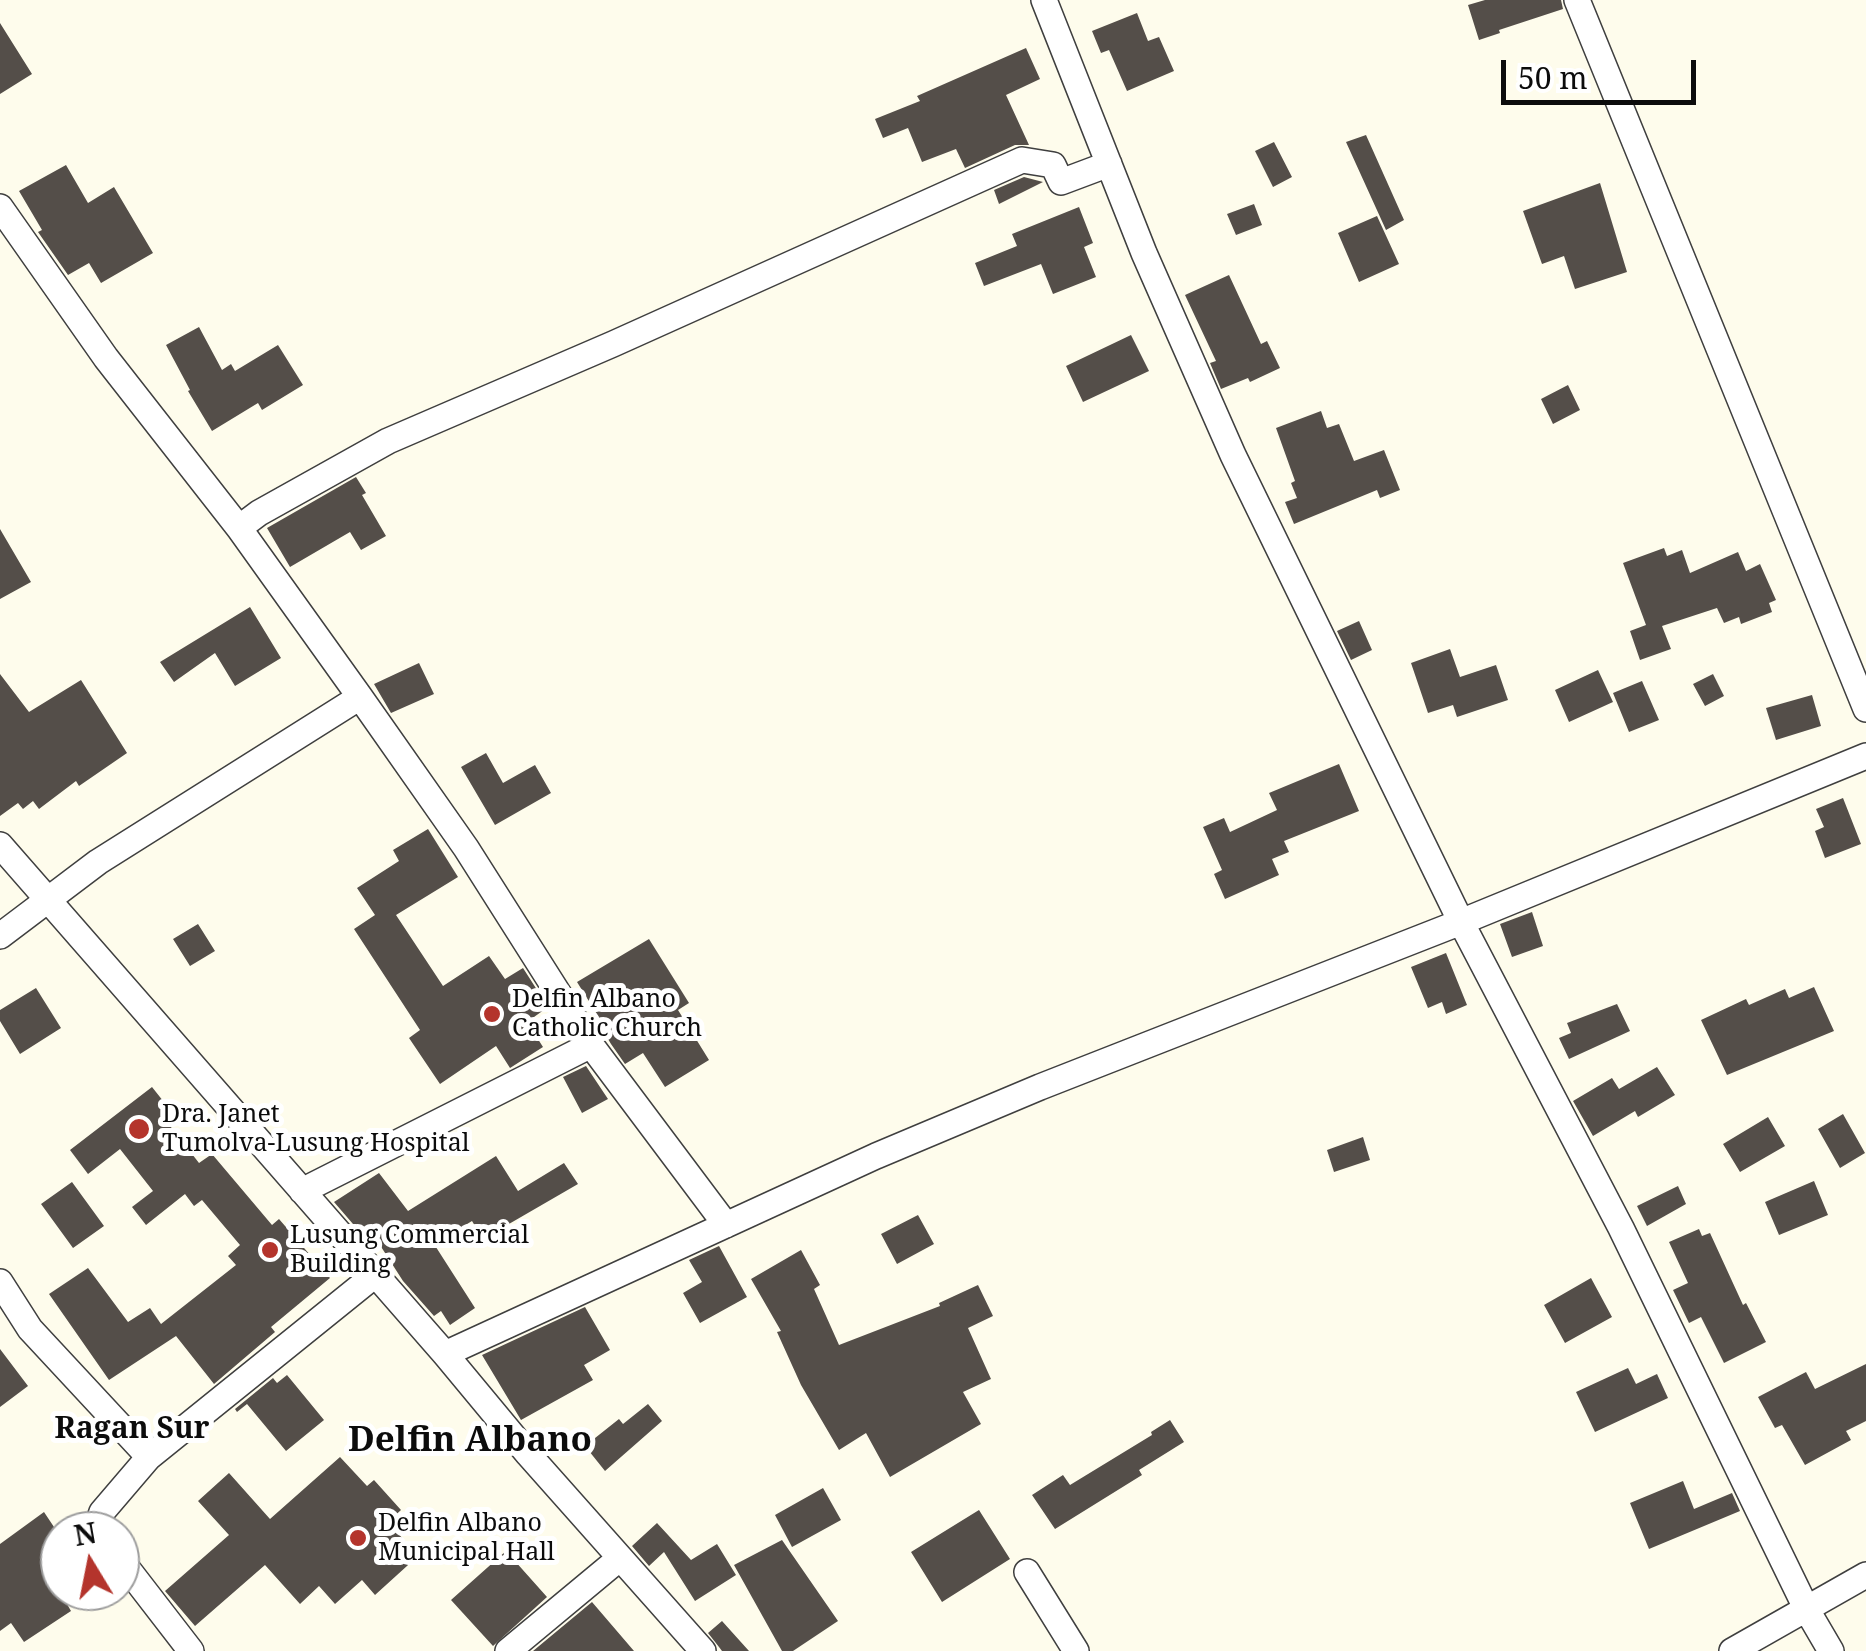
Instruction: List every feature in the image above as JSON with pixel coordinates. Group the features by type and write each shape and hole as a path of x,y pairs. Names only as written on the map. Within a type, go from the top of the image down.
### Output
{"street":[{"path":"1044,0 1144,253 1233,455 1461,922 1621,1228 1807,1610 1831,1651"},
{"path":"1577,0 1866,709"},
{"path":"239,528 260,512 388,442 1022,160 1053,165 1061,182 1109,164"},
{"path":"0,206 106,358 239,528 360,697 466,848 591,1045 726,1225"},
{"path":"0,936 98,862 360,697"},
{"path":"446,1354 876,1156 1866,756"},
{"path":"0,845 703,1651"},
{"path":"302,1191 591,1045"},
{"path":"103,1511 148,1457 376,1274"},
{"path":"0,1282 30,1329 148,1457"},
{"path":"508,1651 620,1558"},
{"path":"1027,1572 1076,1651"},
{"path":"1732,1651 1866,1576"},
{"path":"140,1585 191,1651"}],"building":[{"path":"1485,0 1561,0 1563,9 1479,40 1468,5"},
{"path":"1137,13 1148,41 1159,37 1174,71 1127,91 1109,50 1101,53 1092,31"},
{"path":"0,23 32,74 0,94"},
{"path":"1026,48 1040,79 1006,95 1029,145 1015,145 965,168 956,149 922,162 908,128 883,138 875,119"},
{"path":"1366,135 1404,220 1386,230 1346,142"},
{"path":"1274,142 1292,177 1273,187 1255,151"},
{"path":"66,165 88,203 114,187 153,253 101,283 89,263 68,275 38,232 42,230 19,191"},
{"path":"1024,177 1043,182 999,204 994,190"},
{"path":"1600,183 1627,272 1575,289 1564,256 1542,264 1523,211"},
{"path":"1254,204 1262,225 1236,235 1227,214"},
{"path":"1079,207 1093,243 1084,247 1096,277 1053,294 1041,264 984,286 975,263 1017,246 1012,234"},
{"path":"1377,216 1399,264 1359,282 1338,233"},
{"path":"1229,275 1261,344 1267,341 1280,368 1250,382 1248,378 1221,389 1210,363 1216,361 1185,295"},
{"path":"199,327 222,370 231,364 235,371 278,345 303,385 262,410 258,403 212,431 166,345"},
{"path":"1131,335 1149,371 1083,402 1066,366"},
{"path":"1568,385 1580,410 1553,424 1541,399"},
{"path":"1321,411 1327,428 1339,424 1354,461 1384,450 1400,490 1380,498 1377,490 1294,524 1285,502 1297,498 1291,483 1295,481 1276,428"},
{"path":"356,477 386,536 361,550 350,532 290,567 267,528"},
{"path":"0,529 31,582 0,599"},
{"path":"1664,548 1667,556 1682,550 1690,573 1738,552 1746,571 1760,564 1776,600 1769,603 1772,612 1741,624 1739,617 1724,623 1717,608 1662,626 1671,649 1640,660 1630,631 1646,625 1623,563"},
{"path":"250,607 281,658 235,686 215,653 174,682 160,662"},
{"path":"1359,621 1372,650 1351,660 1337,631"},
{"path":"1450,649 1460,677 1496,665 1508,700 1457,717 1453,705 1428,713 1411,663"},
{"path":"419,663 434,694 391,713 374,684"},
{"path":"1598,670 1613,702 1569,722 1555,690"},
{"path":"0,674 29,712 81,680 127,753 79,786 76,781 39,809 33,801 23,809 18,803 0,816"},
{"path":"1713,674 1724,696 1705,706 1693,684"},
{"path":"1642,681 1659,720 1629,732 1613,693"},
{"path":"1812,695 1821,726 1776,740 1766,708"},
{"path":"486,753 503,783 535,765 551,793 495,825 461,767"},
{"path":"1339,764 1359,811 1284,841 1289,852 1272,859 1279,875 1225,899 1214,874 1222,870 1203,827 1224,818 1230,832 1277,810 1269,793"},
{"path":"1843,798 1861,844 1825,858 1815,831 1824,827 1816,809"},
{"path":"428,829 458,877 396,915 443,986 489,956 505,979 523,968 548,1007 527,1022 543,1047 510,1068 496,1046 440,1084 409,1038 420,1030 354,929 375,915 357,888 399,861 393,850"},
{"path":"1532,912 1543,946 1512,957 1500,924"},
{"path":"198,924 215,951 190,966 173,939"},
{"path":"649,939 689,1003 678,1010 709,1060 665,1087 643,1053 625,1064 577,982"},
{"path":"1446,953 1467,1005 1446,1014 1442,1002 1428,1008 1411,967"},
{"path":"1814,987 1834,1031 1727,1075 1701,1020 1746,999 1749,1005 1785,989 1789,998"},
{"path":"36,988 61,1028 20,1054 0,1021 0,1010"},
{"path":"1617,1004 1630,1031 1569,1059 1559,1038 1571,1033 1567,1023"},
{"path":"586,1066 608,1099 582,1113 563,1077"},
{"path":"1657,1067 1675,1095 1638,1117 1635,1111 1593,1136 1573,1101 1612,1078 1619,1089"},
{"path":"152,1087 175,1116 167,1122 199,1163 212,1154 272,1225 279,1219 330,1278 271,1327 275,1332 214,1384 176,1336 109,1380 49,1294 88,1268 128,1322 150,1308 161,1324 236,1265 228,1256 240,1245 202,1200 194,1206 185,1194 146,1225 132,1207 153,1191 120,1149 88,1174 70,1150"},
{"path":"1843,1114 1865,1153 1840,1168 1818,1129"},
{"path":"1768,1117 1785,1146 1740,1172 1723,1144"},
{"path":"1363,1137 1370,1160 1334,1172 1327,1150"},
{"path":"496,1156 518,1191 564,1163 578,1184 483,1239 472,1221 434,1244 475,1308 450,1325 441,1311 434,1316 403,1281 378,1242 372,1246 334,1202 379,1173 408,1211"},
{"path":"1814,1181 1828,1215 1779,1235 1765,1202"},
{"path":"72,1182 104,1226 73,1248 41,1204"},
{"path":"1678,1186 1686,1204 1647,1226 1637,1206"},
{"path":"918,1215 934,1244 897,1264 881,1234"},
{"path":"1699,1229 1702,1236 1710,1233 1743,1305 1746,1303 1766,1342 1724,1363 1701,1317 1689,1323 1673,1290 1688,1283 1669,1242"},
{"path":"719,1246 747,1297 700,1323 683,1293 702,1282 689,1260"},
{"path":"801,1250 820,1285 814,1289 839,1345 940,1306 939,1303 978,1285 993,1316 968,1328 991,1379 963,1392 981,1424 890,1477 866,1433 839,1450 801,1385 777,1332 781,1331 751,1279"},
{"path":"1591,1278 1612,1317 1565,1343 1544,1305"},
{"path":"585,1307 610,1350 584,1365 593,1380 521,1420 482,1355"},
{"path":"0,1349 28,1386 0,1407"},
{"path":"1866,1364 1866,1421 1846,1431 1851,1440 1805,1465 1782,1425 1775,1428 1758,1397 1806,1372 1815,1389"},
{"path":"1628,1368 1636,1384 1657,1374 1668,1398 1595,1432 1576,1392"},
{"path":"287,1375 324,1420 286,1451 247,1404 237,1412 235,1409 273,1378 277,1383"},
{"path":"648,1404 662,1421 605,1471 585,1446 619,1419 623,1424"},
{"path":"1170,1420 1184,1442 1139,1470 1142,1475 1055,1529 1032,1495 1063,1475 1070,1485"},
{"path":"340,1457 367,1486 374,1480 401,1510 388,1522 418,1556 375,1595 362,1580 335,1604 319,1586 300,1604 265,1565 195,1626 165,1591 229,1535 198,1501 229,1473 270,1519"},
{"path":"1683,1481 1694,1509 1732,1493 1740,1511 1649,1549 1630,1503"},
{"path":"823,1488 841,1520 792,1547 775,1515"},
{"path":"979,1510 1010,1559 942,1602 911,1552"},
{"path":"40,1515 40,1611 71,1611 24,1642 11,1623 0,1631 0,1544"},
{"path":"657,1523 691,1560 717,1544 736,1575 695,1601 664,1552 649,1566 632,1546"},
{"path":"782,1540 838,1621 793,1651 782,1651 734,1565"},
{"path":"506,1551 547,1597 493,1646 451,1600"},
{"path":"592,1602 634,1651 533,1651"},
{"path":"722,1621 749,1651 722,1651 708,1633"}],"place":[{"name":"Delfin Albano Catholic Church","path":"492,1014"},
{"name":"Dra. Janet Tumolva-Lusung Hospital","path":"139,1129"},
{"name":"Lusung Commercial Building","path":"270,1250"},
{"name":"Delfin Albano Municipal Hall","path":"358,1538"}],"district":[{"name":"Ragan Sur","path":"132,1429"},
{"name":"Delfin Albano","path":"470,1441"}]}
